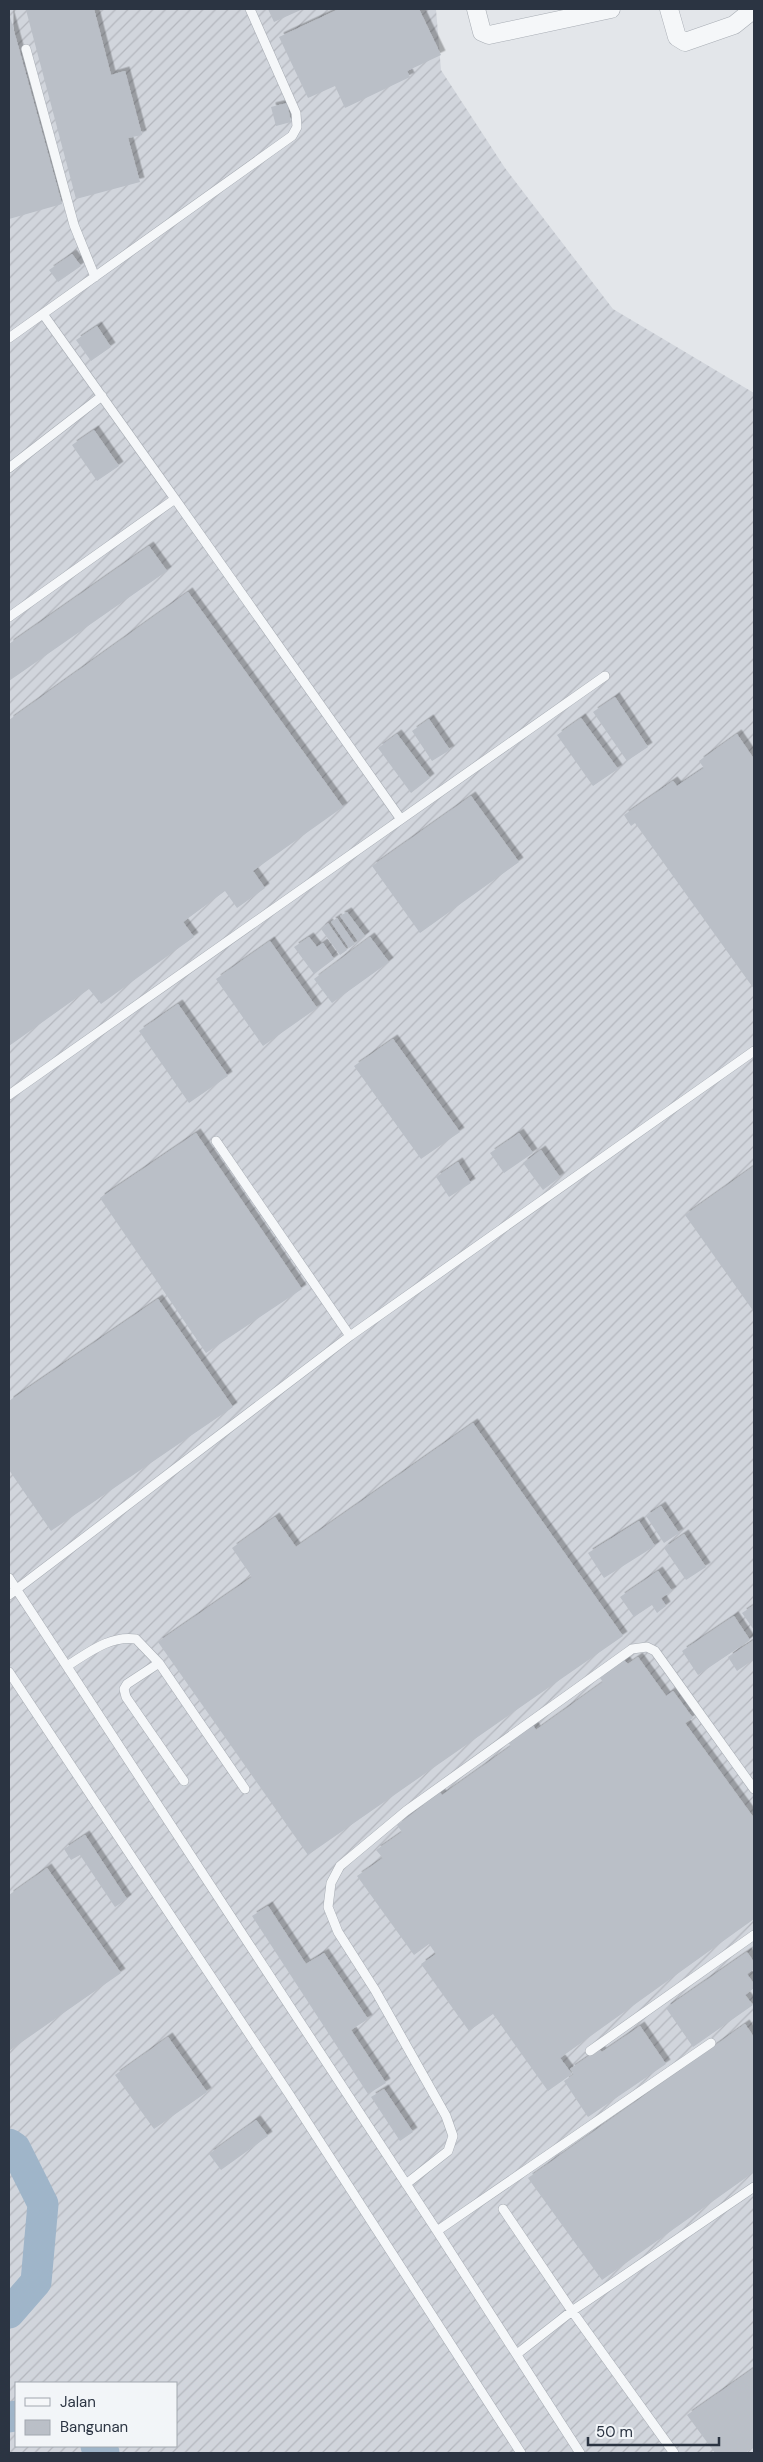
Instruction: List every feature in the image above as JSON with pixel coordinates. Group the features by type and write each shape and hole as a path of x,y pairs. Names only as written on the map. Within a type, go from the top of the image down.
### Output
{"street":[{"path":"476,9 482,32 489,35 611,9"},
{"path":"668,9 677,37 685,42 731,17 754,9"}],"lane":[{"path":"9,338 292,136 297,127 296,113 250,9"},
{"path":"26,49 74,225 95,278"},
{"path":"43,314 400,818"},
{"path":"9,468 102,396"},
{"path":"9,617 175,499"},
{"path":"9,1095 400,818 605,676"},
{"path":"13,1592 350,1336 754,1050"},
{"path":"216,1141 350,1336"},
{"path":"9,1578 13,1592 67,1666 580,2453"},
{"path":"67,1666 106,1643 128,1638 136,1639 159,1663 245,1789"},
{"path":"406,2184 448,2151 453,2136 446,2116 375,1990 338,1932 328,1907 330,1883 340,1866 414,1805 632,1649 640,1646 655,1651 754,1789"},
{"path":"159,1663 126,1684 124,1689 126,1697 184,1781"},
{"path":"9,1672 289,2094 522,2453"},
{"path":"590,2051 754,1935"},
{"path":"437,2231 711,2043"},
{"path":"517,2354 572,2312 754,2187"},
{"path":"503,2209 572,2312 674,2453"}],"shaded area":[{"path":"9,9 436,9 441,70 505,168 613,309 754,393 754,2453 9,2453"}],"building":[{"path":"94,9 111,75 125,71 142,135 128,138 140,182 76,199 26,10"},
{"path":"268,9 303,9 274,22"},
{"path":"339,9 419,9 441,55 407,71 410,77 345,108 335,86 308,98 279,37"},
{"path":"9,13 62,204 9,219"},
{"path":"287,103 291,122 276,126 271,107"},
{"path":"72,254 81,266 58,282 49,270"},
{"path":"97,326 111,347 91,361 76,340"},
{"path":"94,430 119,466 97,481 72,445"},
{"path":"149,546 167,571 9,681 9,644"},
{"path":"188,592 343,807 253,871 265,888 237,908 225,891 183,922 194,937 101,1004 89,989 9,1046 9,720"},
{"path":"615,697 648,747 627,761 593,712"},
{"path":"581,718 618,769 593,786 557,735"},
{"path":"429,719 450,750 432,761 412,731"},
{"path":"397,734 430,778 411,793 378,748"},
{"path":"737,734 754,759 754,989 635,823 631,826 624,815 673,781 677,786 704,768 699,761"},
{"path":"471,796 519,862 420,933 372,866"},
{"path":"347,912 365,936 358,941 340,916"},
{"path":"337,918 355,944 349,948 331,922"},
{"path":"328,923 347,950 340,955 321,929"},
{"path":"309,937 317,947 323,943 334,959 314,974 294,947"},
{"path":"370,937 389,962 332,1003 314,979"},
{"path":"270,941 317,1008 263,1046 216,979"},
{"path":"178,1004 228,1076 189,1103 139,1031"},
{"path":"393,1039 460,1132 421,1159 354,1066"},
{"path":"196,1133 302,1289 206,1353 100,1198"},
{"path":"519,1133 533,1153 504,1173 490,1153"},
{"path":"541,1150 560,1177 543,1190 523,1163"},
{"path":"458,1162 471,1183 449,1197 436,1177"},
{"path":"754,1166 754,1312 685,1215"},
{"path":"158,1299 233,1407 51,1531 9,1470 9,1401"},
{"path":"473,1423 623,1636 308,1855 158,1642 252,1577 232,1548 275,1517 296,1547"},
{"path":"661,1506 679,1533 664,1543 646,1516"},
{"path":"639,1521 655,1546 604,1578 588,1553"},
{"path":"684,1534 706,1567 686,1580 664,1548"},
{"path":"658,1571 672,1591 661,1598 666,1606 657,1613 652,1605 634,1617 620,1597"},
{"path":"754,1605 754,1630 742,1613"},
{"path":"734,1616 750,1640 698,1675 682,1651"},
{"path":"754,1640 754,1662 753,1660 737,1671 728,1657"},
{"path":"638,1657 666,1696 673,1691 693,1718 685,1723 754,1818 754,1919 560,2058 572,2074 548,2091 493,2014 469,2031 421,1964 436,1954 429,1944 414,1955 357,1876 383,1858 376,1850 402,1832 397,1825 424,1805 421,1801 438,1790 442,1795 511,1746 508,1742 533,1725 536,1730 603,1682 600,1678 624,1660 628,1664"},
{"path":"85,1835 127,1899 115,1907 80,1855 71,1860 64,1849"},
{"path":"47,1868 121,1973 9,2051 9,1895"},
{"path":"268,1906 306,1964 324,1953 368,2019 351,2030 386,2083 368,2094 252,1916"},
{"path":"747,1952 754,1962 754,1969 747,1974 754,1984 754,1988 745,1995 753,2005 693,2047 666,2008"},
{"path":"745,2024 754,2037 754,2172 602,2280 528,2178"},
{"path":"640,2026 666,2064 588,2117 564,2081 574,2074 570,2069 599,2049 602,2052"},
{"path":"168,2037 207,2092 154,2129 115,2075"},
{"path":"384,2089 413,2132 400,2141 371,2097"},
{"path":"256,2120 268,2136 221,2170 209,2154"},
{"path":"754,2368 754,2447 745,2453 715,2453 687,2415"}],"waterway":[{"path":"9,2144 15,2148 43,2204 36,2282 9,2313"},
{"path":"9,2417 15,2416"},
{"path":"97,2447 104,2453"}]}
